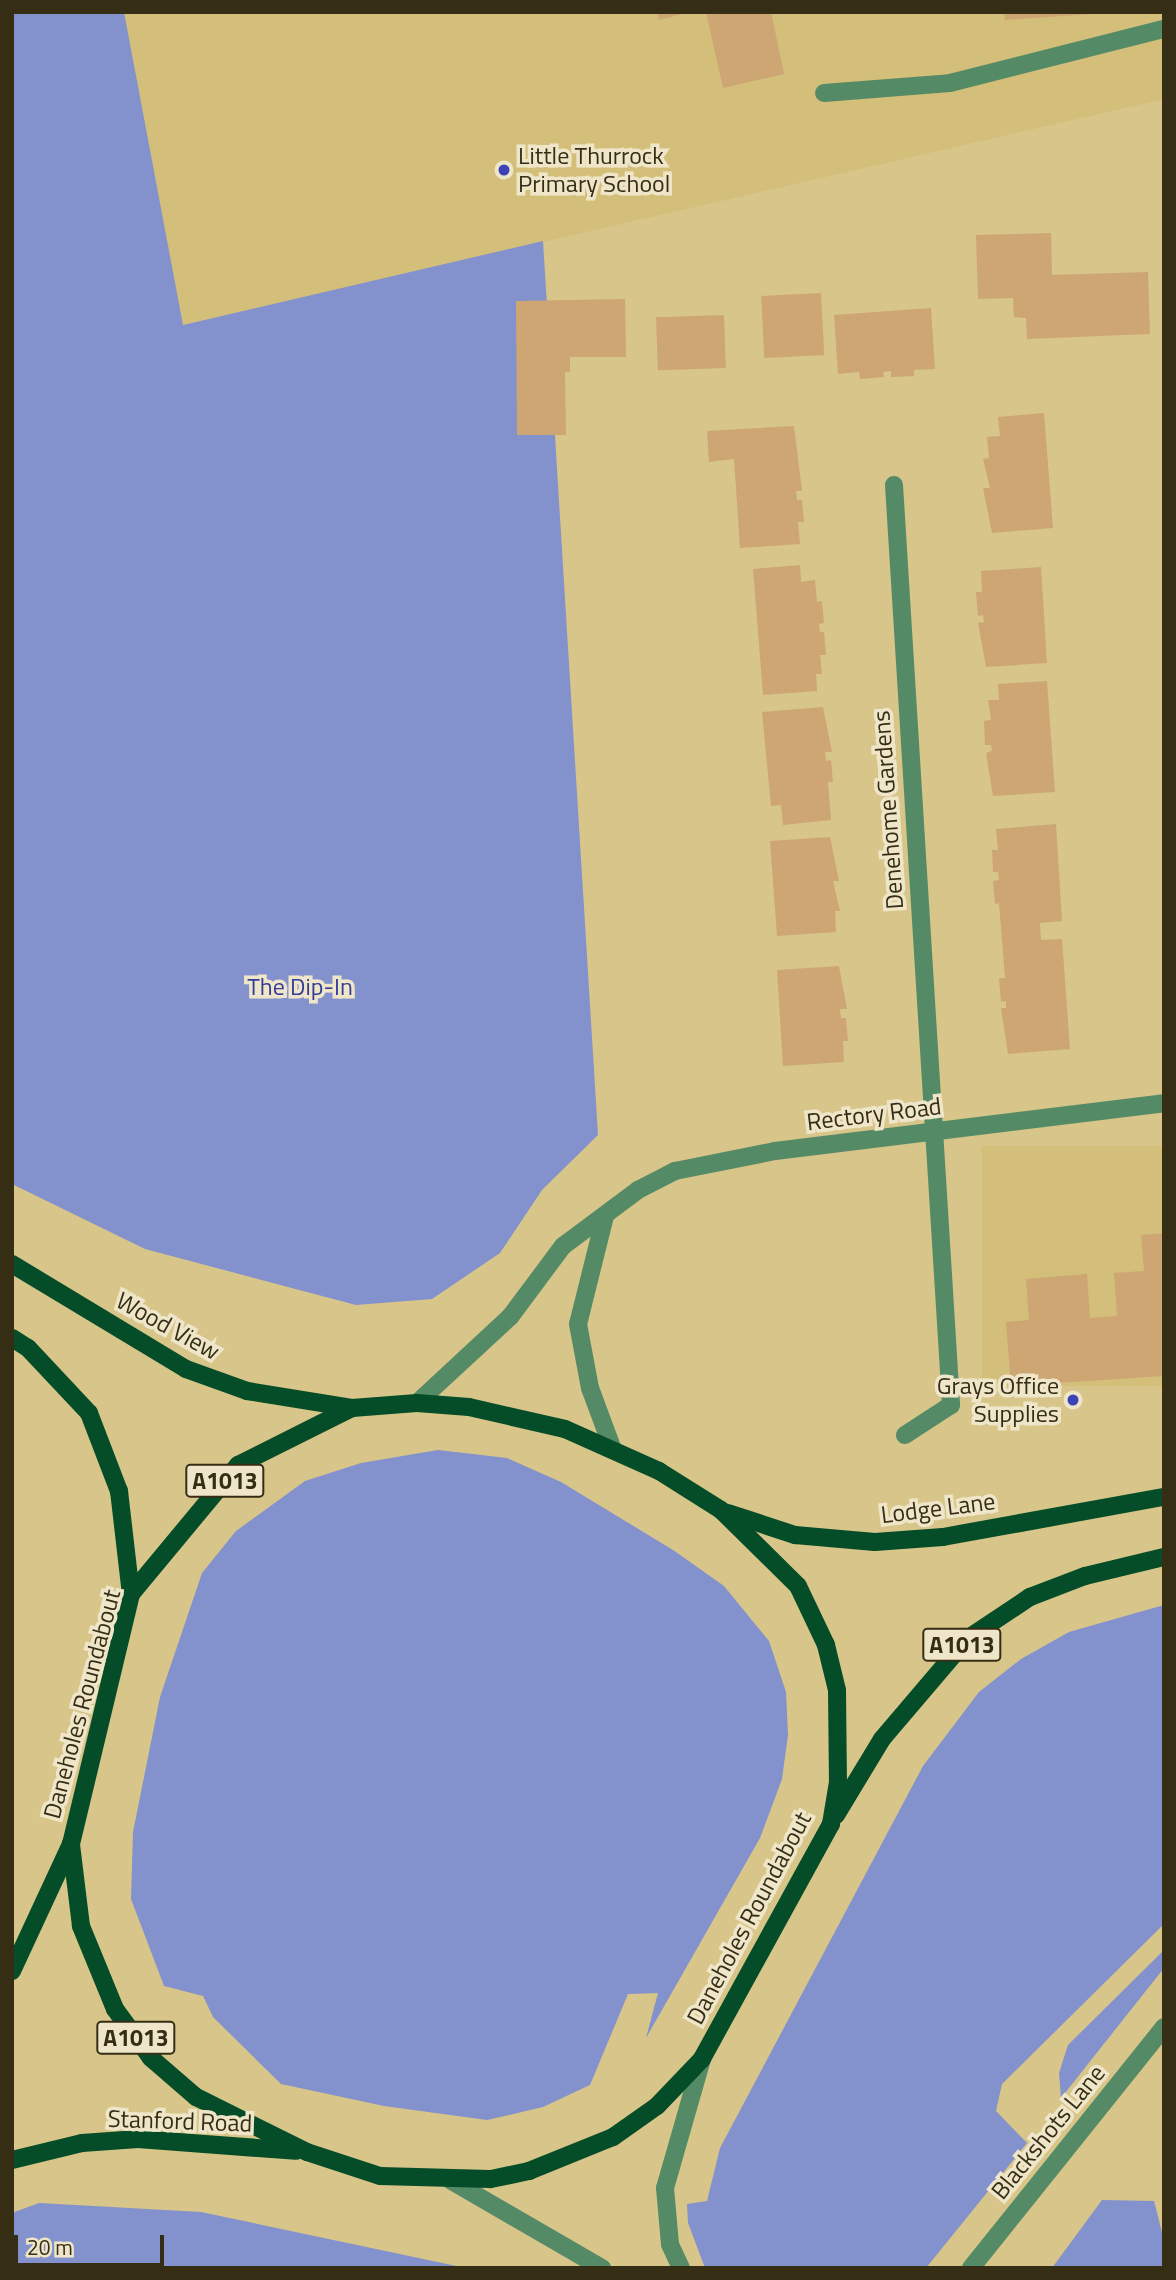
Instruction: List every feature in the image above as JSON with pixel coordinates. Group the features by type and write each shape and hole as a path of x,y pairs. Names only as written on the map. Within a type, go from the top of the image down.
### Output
{"main road":[{"name":"Wood View","path":"12,1264 186,1369 247,1391 352,1408"},
{"path":"12,1338 28,1348 89,1413 119,1491 131,1594"},
{"name":"Daneholes Roundabout","path":"417,1404 518,1416 611,1447 721,1510 798,1586 826,1645 837,1690 838,1782 831,1824 702,2059 657,2106 613,2137 529,2171 450,2180 380,2176 307,2152 196,2097 131,2033 96,1969 81,1926 71,1844 131,1594 238,1465 352,1408 417,1404"},
{"name":"Lodge Lane","path":"721,1510 795,1535 875,1542 943,1537 1164,1497"},
{"name":"A1013","path":"831,1824 882,1738 967,1639 1030,1597 1086,1576 1164,1556"},
{"name":"A1013","path":"12,1972 71,1844"},
{"name":"Stanford Road","path":"12,2160 82,2143 138,2139 307,2152"}],"street":[{"path":"824,93 950,83 1164,29"},
{"name":"Denehome Gardens","path":"894,485 951,1405 905,1435"},
{"name":"Rectory Road","path":"417,1404 510,1317 563,1246 638,1190 675,1171 775,1151 1164,1103"},
{"path":"605,1216 578,1324 590,1388 611,1447"},
{"name":"Blackshots Lane","path":"971,2268 1164,2027"},
{"path":"681,2268 670,2244 665,2188 702,2059"},
{"path":"450,2180 602,2268"}],"shaded area":[{"name":"Little Thurrock Primary School","path":"124,12 1164,12 1164,99 182,325"},
{"path":"982,1146 1164,1146 1164,1386 982,1386"}],"green space":[{"name":"The Dip-In","path":"12,12 124,12 183,325 543,241 598,1135 542,1190 500,1253 432,1299 356,1305 145,1249 12,1184"},
{"path":"438,1450 507,1458 561,1482 673,1550 724,1586 769,1641 786,1692 788,1735 782,1779 760,1838 646,2038 658,1993 628,1994 590,2085 543,2107 487,2120 384,2106 281,2084 213,2017 203,1996 164,1986 131,1899 133,1832 160,1697 202,1573 236,1531 305,1481 361,1463"},
{"path":"1164,1605 1164,1924 1002,2084 996,2111 1027,2143 926,2268 705,2268 688,2223 687,2204 707,2201 720,2148 923,1766 979,1692 1021,1659 1069,1632"},
{"path":"1164,1950 1164,1968 1061,2098 1059,2073 1068,2045"},
{"path":"1102,2200 1154,2201 1164,2240 1164,2268 1052,2268"},
{"path":"39,2203 201,2212 466,2268 12,2268 12,2213"}],"building":[{"path":"657,12 686,12 686,13 659,20"},
{"path":"706,12 771,12 784,74 723,88"},
{"path":"1004,12 1091,12 1091,14 1005,20"},
{"path":"1051,233 1052,275 1148,272 1150,334 1027,339 1026,318 1014,317 1013,298 978,299 976,235"},
{"path":"821,293 824,355 764,358 761,296"},
{"path":"625,299 626,357 570,357 570,372 565,372 566,435 517,435 516,301"},
{"path":"931,308 935,369 914,370 914,376 891,377 891,371 883,372 884,377 860,379 859,372 838,374 834,315"},
{"path":"724,315 726,368 658,370 656,317"},
{"path":"1044,413 1053,528 992,533 983,488 990,488 983,459 989,458 987,437 1000,436 998,417"},
{"path":"794,426 802,491 796,491 797,500 802,500 804,522 798,522 800,544 740,548 734,459 709,462 707,431"},
{"path":"800,565 801,582 815,580 817,602 822,601 824,623 819,624 820,632 824,632 826,655 820,655 822,674 816,674 817,691 763,695 753,569"},
{"path":"1041,567 1047,663 986,667 978,623 984,622 983,615 978,616 976,592 982,592 981,571"},
{"path":"1047,681 1055,792 993,796 986,753 992,751 991,745 985,745 984,721 991,720 988,700 999,700 998,684"},
{"path":"823,707 832,752 825,752 826,761 831,760 833,782 828,782 831,820 783,825 781,805 771,806 762,712"},
{"path":"1056,824 1062,921 1040,923 1041,940 1062,939 1070,1049 1008,1054 1001,1008 1006,1008 1006,1001 1001,1002 999,978 1005,978 999,903 995,904 993,881 999,880 998,872 993,872 992,850 998,850 996,829"},
{"path":"830,837 839,881 833,881 840,911 835,911 836,932 777,936 770,841"},
{"path":"839,966 847,1009 840,1009 841,1018 846,1018 848,1041 843,1041 844,1062 783,1066 777,970"},
{"path":"1164,1233 1164,1376 1011,1386 1006,1322 1029,1320 1026,1279 1087,1274 1090,1318 1117,1316 1114,1273 1144,1271 1141,1235"}],"place":[{"name":"Little Thurrock Primary School","path":"504,170"},
{"name":"Grays Office Supplies","path":"1073,1400"}]}
